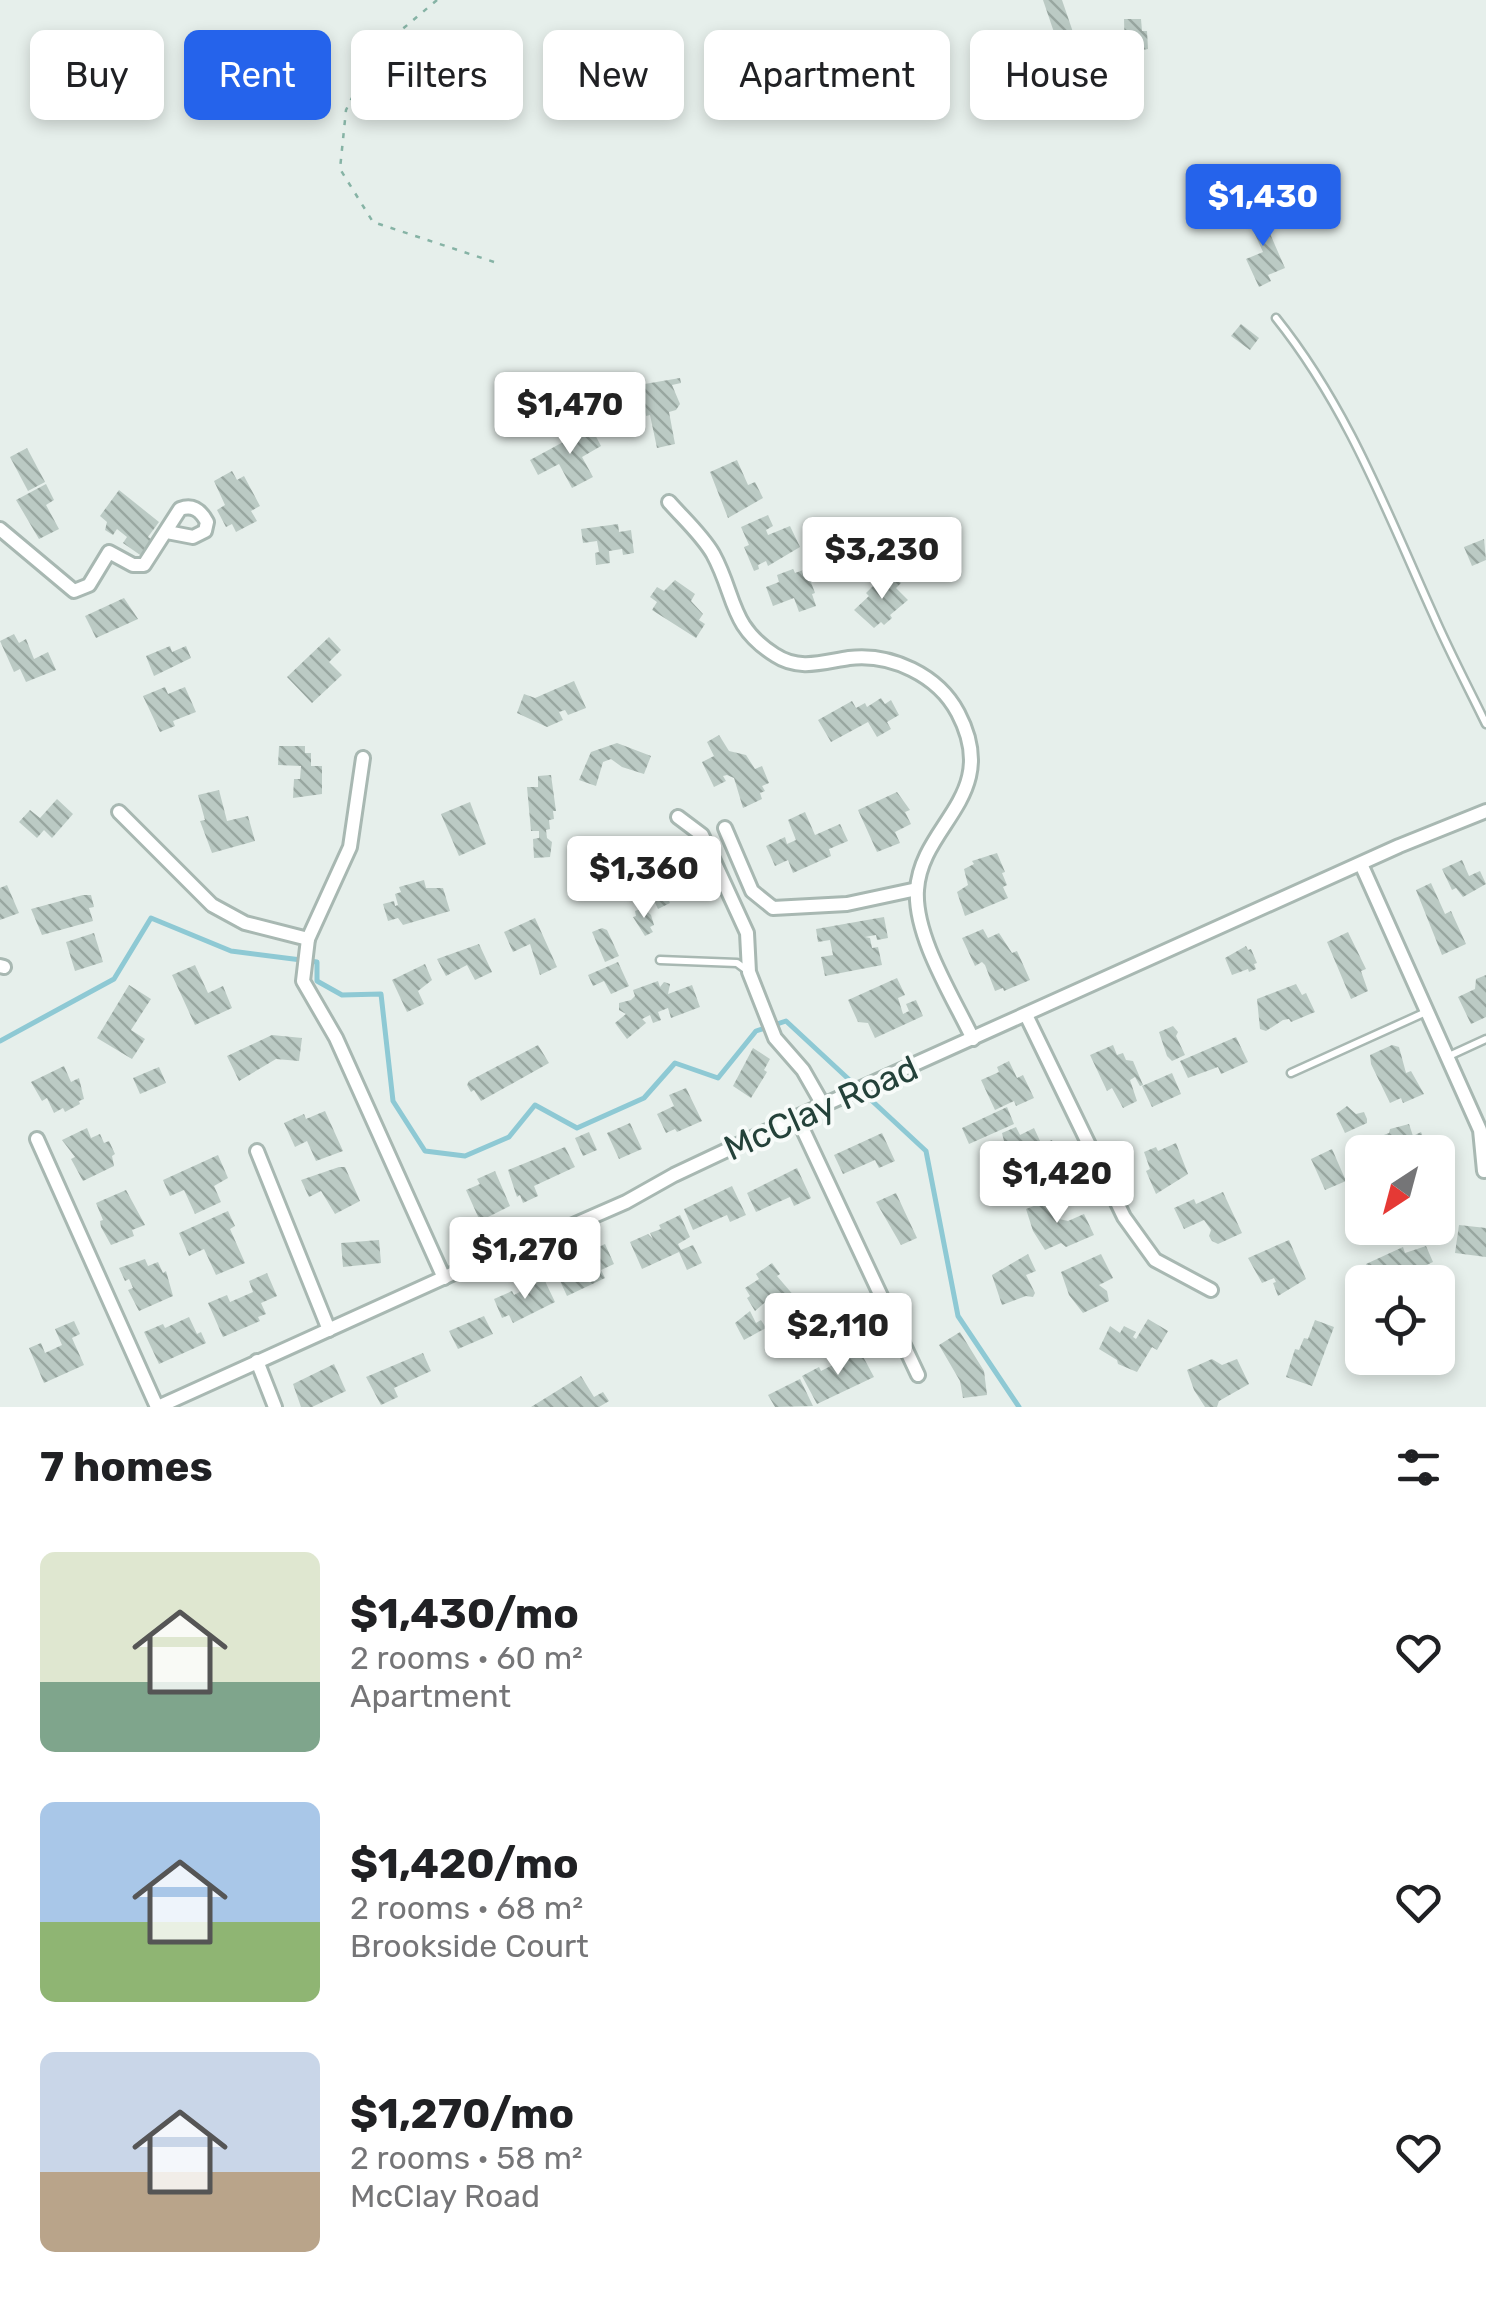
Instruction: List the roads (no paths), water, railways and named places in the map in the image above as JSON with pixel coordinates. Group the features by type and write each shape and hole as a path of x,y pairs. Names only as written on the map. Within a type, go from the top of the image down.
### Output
{"street":[{"path":"669,502 710,548 726,578 739,622 779,658 804,665 871,657 900,663 922,675 957,711 968,736 967,788 924,862 917,889 921,926 972,1039"},
{"path":"0,529 74,591 89,586 109,552 144,566 167,532"},
{"path":"364,758 350,847 308,944 303,981 336,1038 444,1278"},
{"name":"McClay Road","path":"159,1407 529,1239 556,1233 626,1202 797,1116 1486,811"},
{"path":"119,812 212,906 244,923 308,944"},
{"path":"678,817 702,834 747,934 749,972 775,1038 803,1070 824,1105"},
{"path":"724,828 752,891 773,908 847,904 917,889"},
{"path":"1361,864 1480,1130 1484,1171"},
{"path":"1026,1015 1124,1217 1154,1260 1211,1290"},
{"path":"797,1116 918,1375"},
{"path":"37,1139 159,1407"},
{"path":"256,1151 329,1330"},
{"path":"257,1361 275,1407"}],"lane":[{"path":"1276,318 1312,362 1375,478 1433,615 1486,724"},
{"path":"660,960 737,964 749,972"},
{"path":"1290,1072 1427,1012"},
{"path":"1448,1057 1486,1040"}],"waterway":[{"path":"0,1041 114,979 151,918 231,951 317,962 317,981 342,995 381,994 393,1101 425,1151 465,1156 509,1137 535,1105 577,1128 644,1098 675,1063 718,1078 756,1031 786,1021 926,1151 958,1316 1019,1407"}]}
